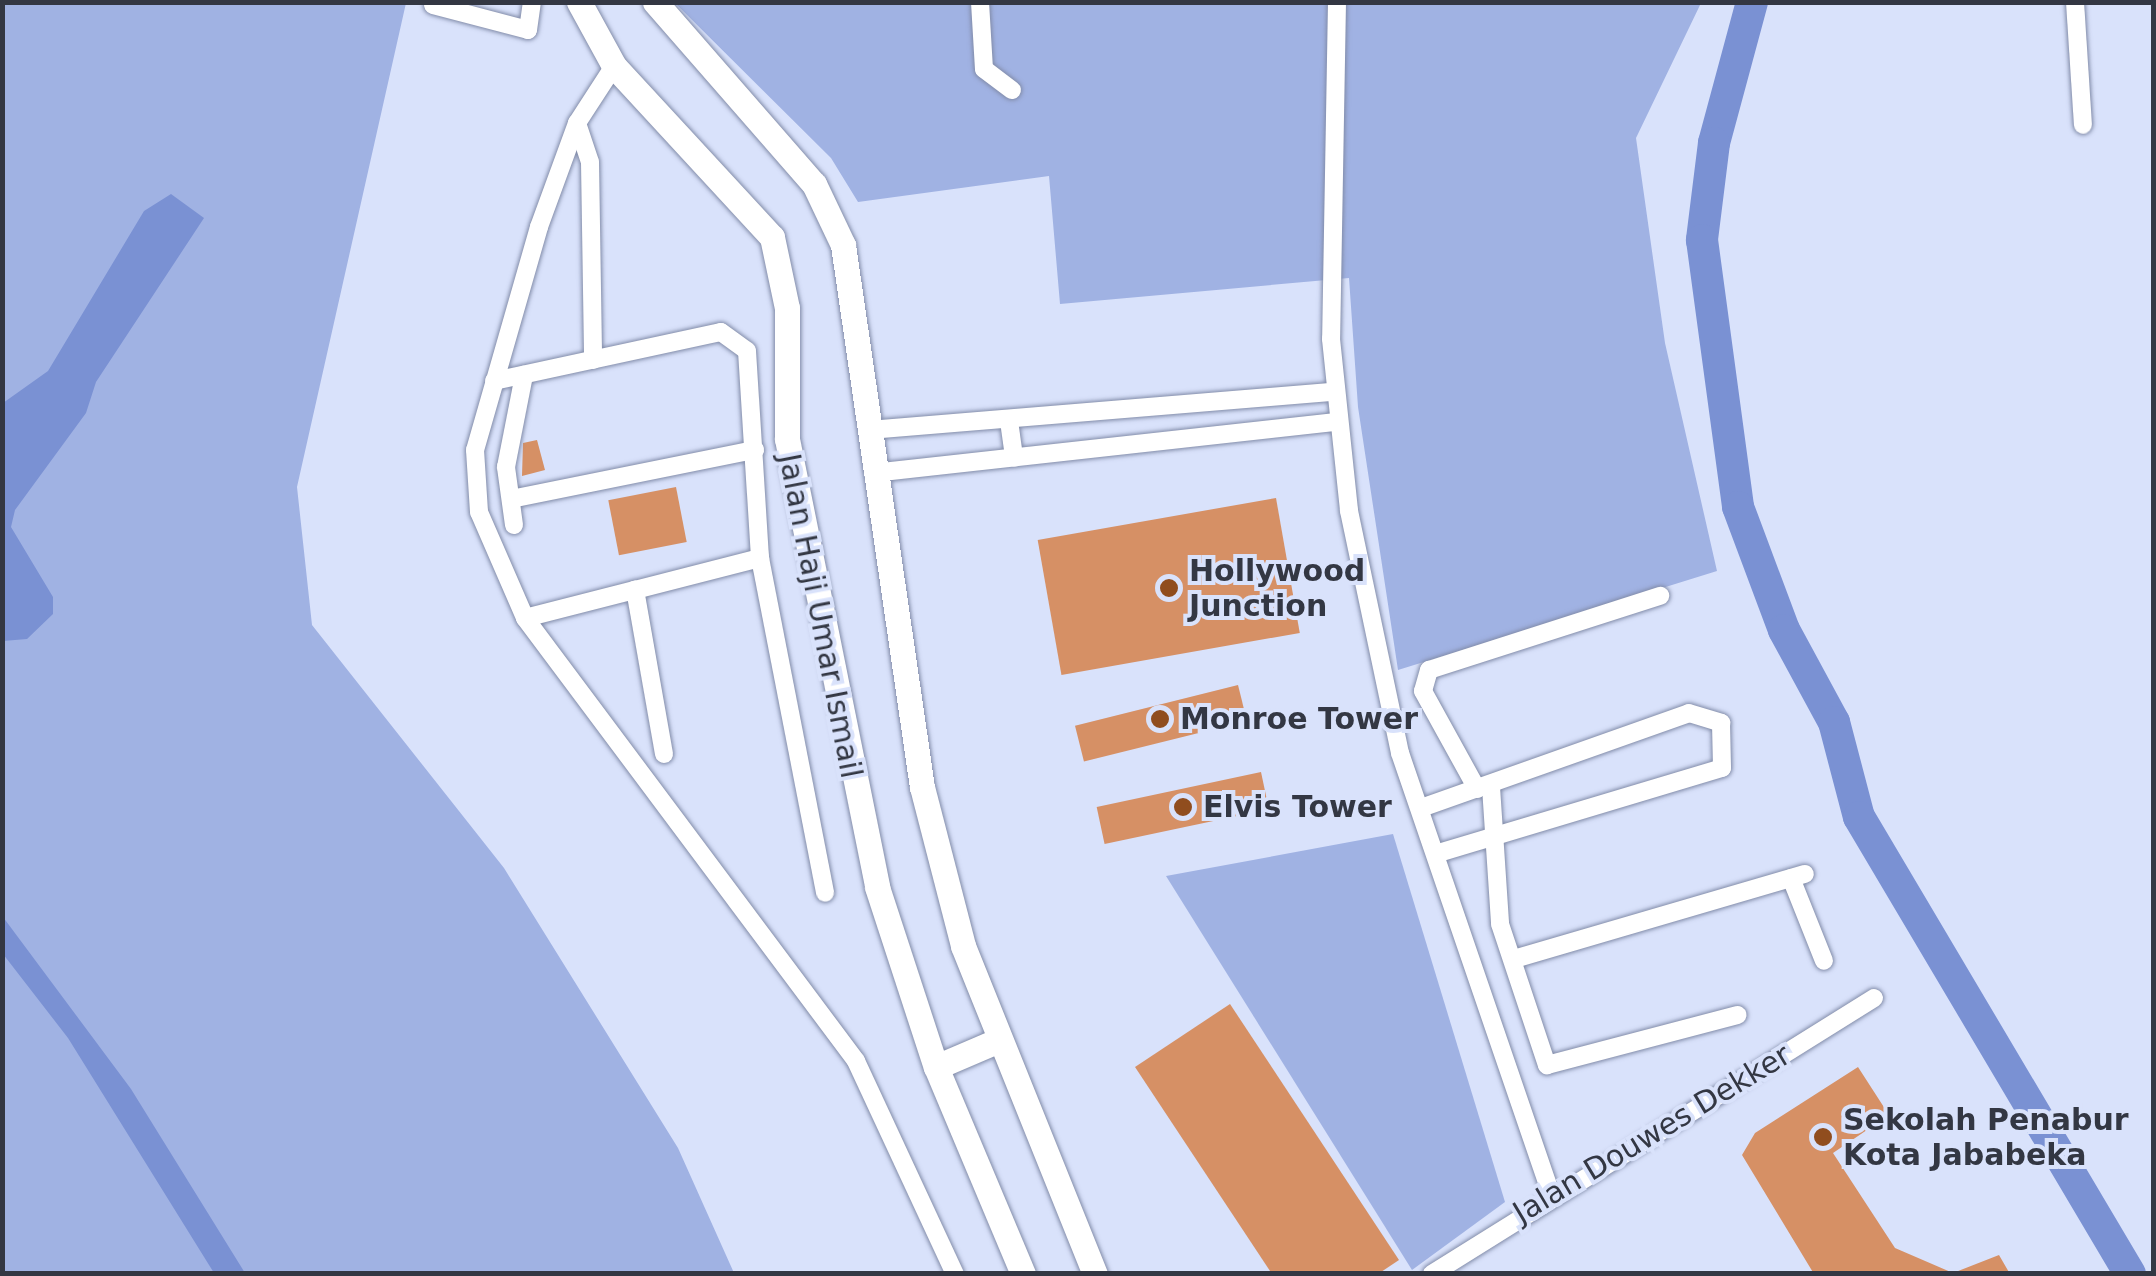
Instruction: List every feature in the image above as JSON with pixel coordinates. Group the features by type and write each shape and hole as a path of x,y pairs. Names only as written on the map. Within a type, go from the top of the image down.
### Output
{"main road":[{"name":"Jalan Haji Umar Ismail","path":"579,2 614,66 772,237 787,308 787,439 836,721 877,888 936,1067 1023,1274"},
{"path":"656,2 828,208 852,288 873,473 922,788 997,1040 1095,1274"},
{"path":"936,1067 997,1040"}],"street":[{"path":"433,5 483,9 528,30 532,2"},
{"path":"980,2 984,69 1012,90"},
{"path":"1338,2 1333,392 1336,422 1400,753 1552,1193"},
{"path":"2074,2 2084,126"},
{"path":"614,66 577,123 494,381 475,450 479,512 525,618 856,1061 955,1274"},
{"path":"577,123 590,162 594,360"},
{"path":"494,381 731,336 750,356 760,558 825,893"},
{"path":"514,525 506,468 524,374"},
{"path":"869,430 1333,392"},
{"path":"1009,420 1014,458"},
{"path":"873,473 1336,422"},
{"path":"511,499 754,450"},
{"path":"525,618 760,558"},
{"path":"635,590 664,754"},
{"path":"1660,596 1429,670 1422,691 1484,788 1498,839 1495,891 1514,960 1553,1070 1738,1014"},
{"path":"1421,808 1689,713 1720,724 1722,768 1498,839 1436,854"},
{"path":"1514,960 1798,876 1824,961"},
{"name":"Jalan Douwes Dekker","path":"1432,1274 1552,1193 1874,998"}],"shaded area":[{"path":"2,3 406,3 297,487 312,625 504,868 678,1148 734,1273 3,1273"},
{"path":"675,3 1701,3 1636,138 1665,343 1717,571 1398,670 1358,407 1349,278 1060,304 1049,176 858,202 831,158"},
{"path":"171,194 204,218 96,382 86,413 15,510 11,527 53,597 53,614 27,639 3,641 3,403 48,371 144,211"},
{"path":"1393,834 1505,1202 1412,1270 1166,876"},
{"path":"3,917 131,1089 245,1273 214,1273 68,1038 3,954"}],"building":[{"path":"537,440 545,470 522,476 523,443"},
{"path":"676,487 687,542 619,555 608,500"},
{"name":"Hollywood Junction","path":"1276,498 1300,633 1061,675 1038,540"},
{"name":"Monroe Tower","path":"1238,685 1247,721 1084,762 1075,726"},
{"name":"Elvis Tower","path":"1261,772 1269,809 1105,844 1097,807"},
{"path":"1230,1004 1399,1260 1378,1274 1272,1274 1135,1067"},
{"path":"1858,1067 1889,1115 1833,1153 1895,1248 1953,1273 1999,1255 2010,1274 1814,1274 1742,1155 1755,1133"}],"waterway":[{"path":"1752,2 1714,143 1702,240 1738,507 1784,630 1834,722 1859,817 2130,1274"}],"place":[{"name":"Hollywood Junction","path":"1169,588"},
{"name":"Monroe Tower","path":"1160,719"},
{"name":"Elvis Tower","path":"1183,807"},
{"name":"Sekolah Penabur Kota Jababeka","path":"1823,1137"}]}
